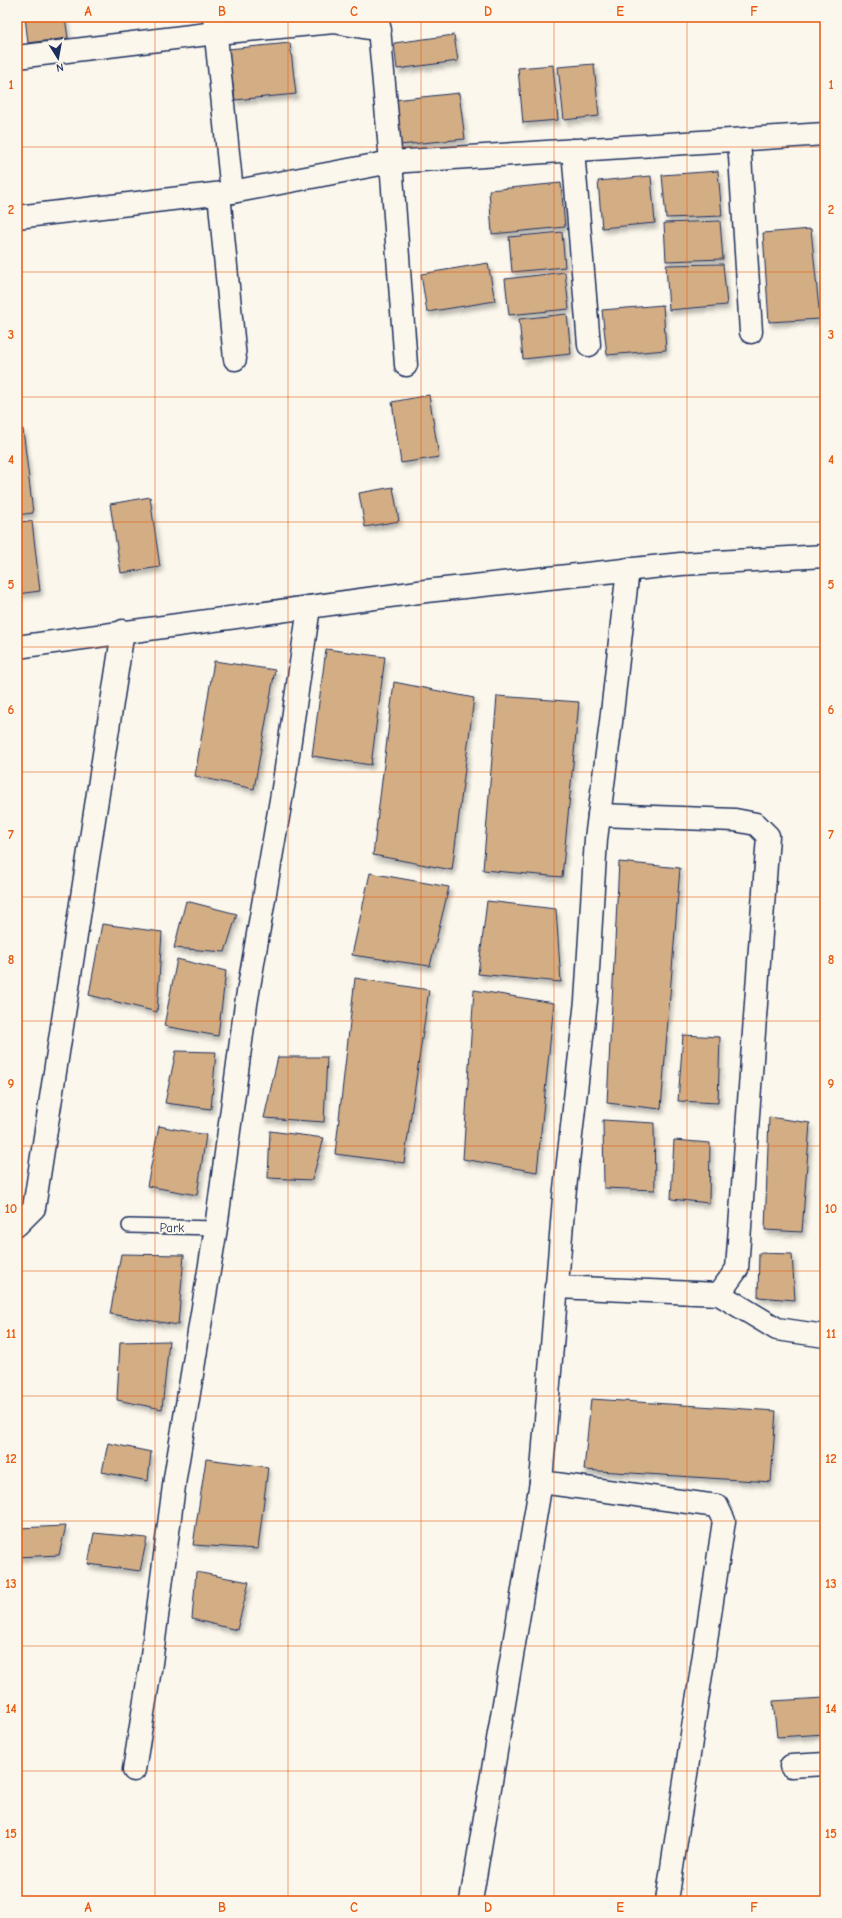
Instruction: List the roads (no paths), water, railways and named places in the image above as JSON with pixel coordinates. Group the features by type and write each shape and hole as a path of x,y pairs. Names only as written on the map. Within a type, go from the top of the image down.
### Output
{"street":[{"path":"17,57 215,25 334,22 379,24 406,365"},
{"path":"215,25 235,359"},
{"path":"17,217 226,193 391,162 825,134"},
{"path":"739,140 751,332"},
{"path":"573,150 589,345"},
{"path":"17,647 123,631 220,620 426,591 682,564 825,556"},
{"path":"471,1901 541,1482 564,1198 586,1001 596,839 628,569"},
{"path":"134,1770 151,1663 175,1478 216,1228 246,1004 284,782 309,607"},
{"path":"17,1225 34,1208 123,631"},
{"path":"599,815 735,820 756,824 768,836 737,1269 719,1294"},
{"path":"556,1287 719,1294 777,1329 825,1336"},
{"path":"541,1482 716,1506 724,1521 667,1901"},
{"path":"791,1766 825,1764"}],"lane":[{"name":"Park","path":"128,1226 216,1228"}]}
